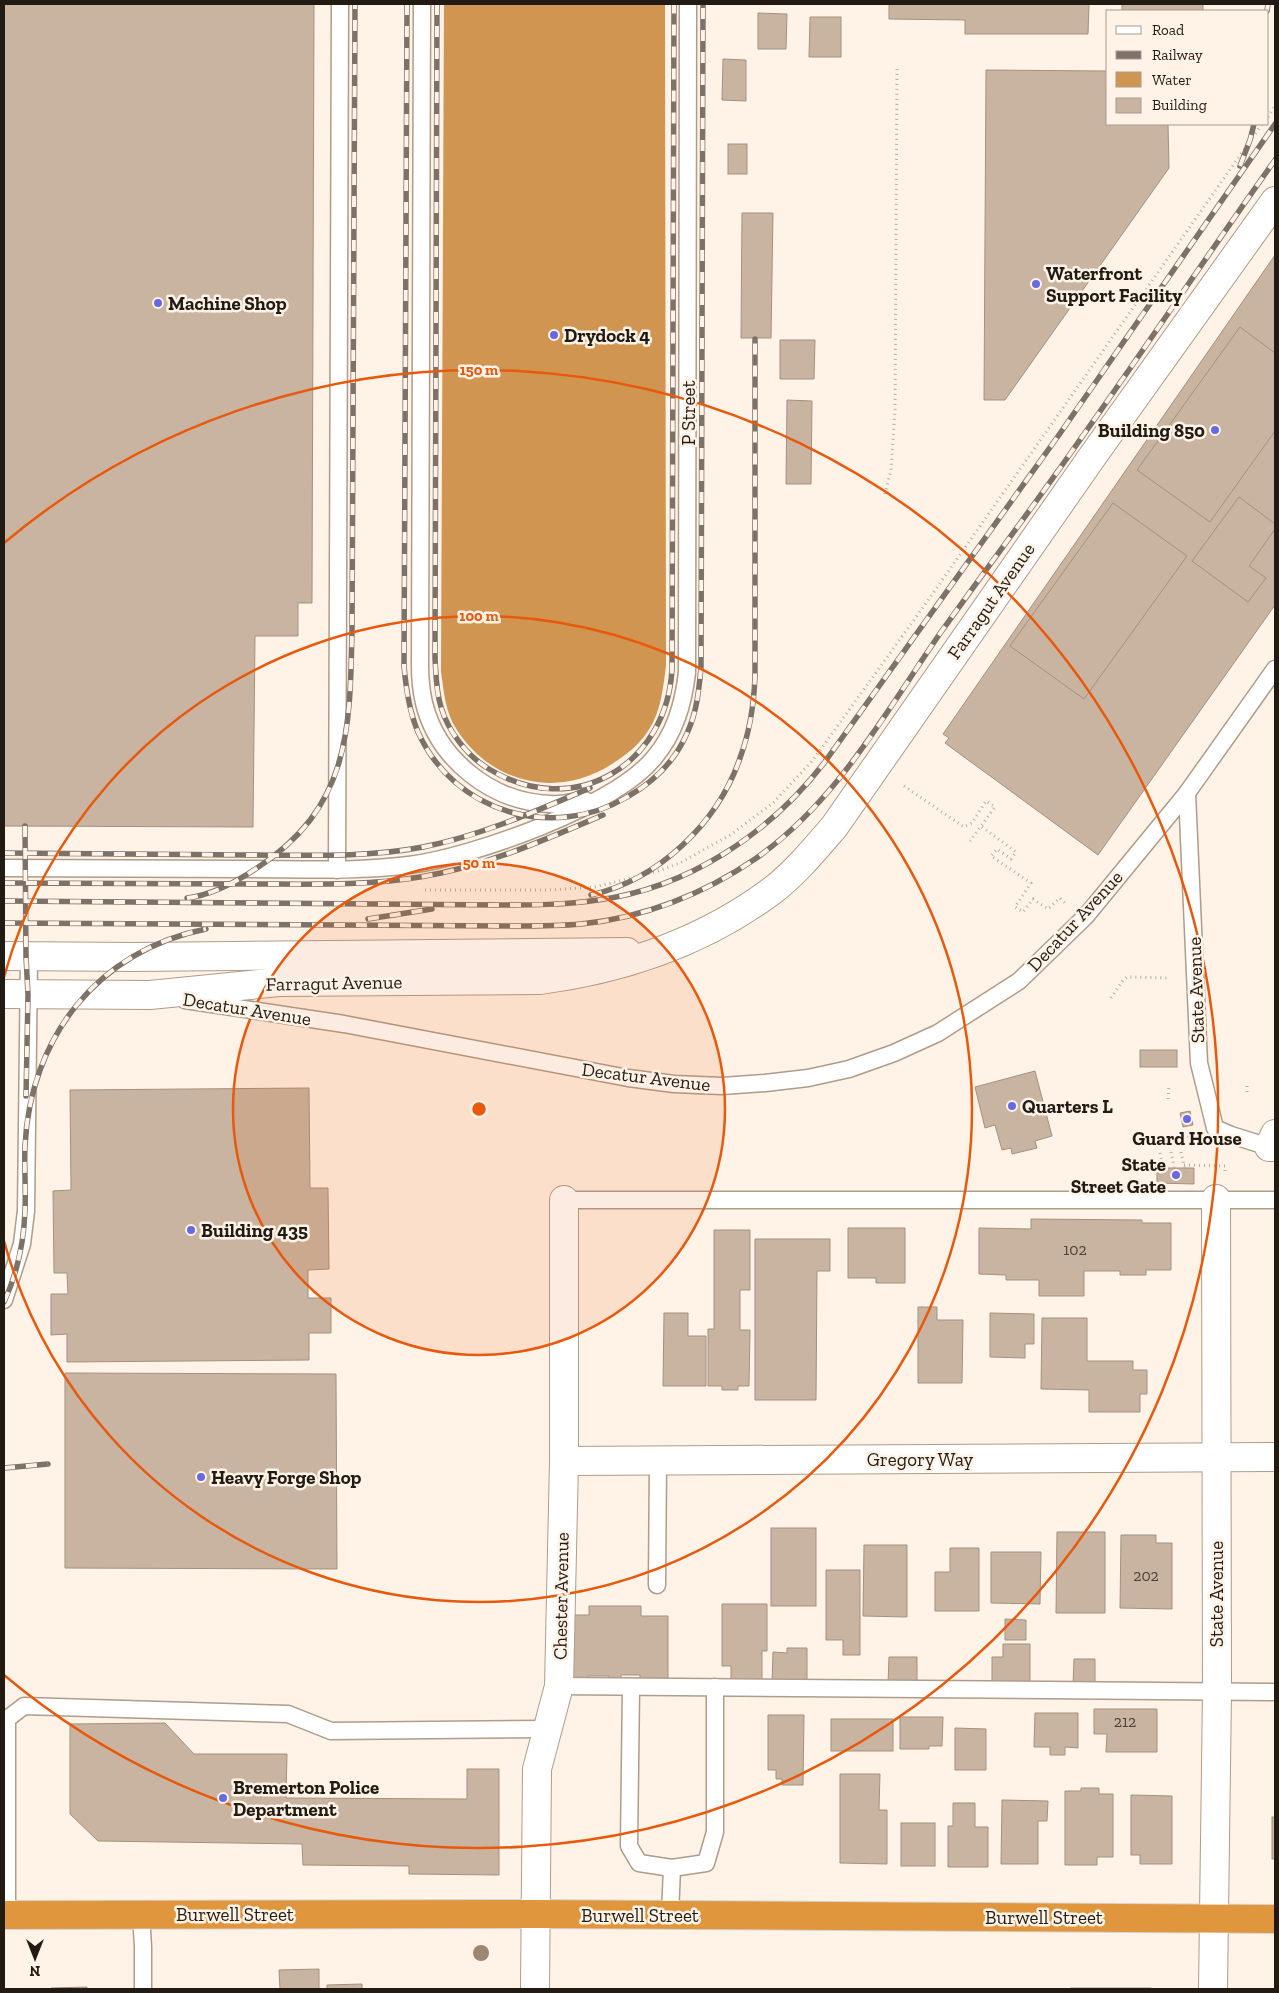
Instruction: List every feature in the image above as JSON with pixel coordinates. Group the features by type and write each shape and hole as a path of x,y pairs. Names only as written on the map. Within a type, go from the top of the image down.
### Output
{"highway":[{"name":"Burwell Street","path":"6,1915 535,1914 1275,1919"}],"street":[{"name":"Farragut Avenue","path":"16,994 150,994 279,982 540,980 611,968 661,951 743,911 774,889 808,857 834,827 1092,457 1275,201"},
{"name":"Farragut Avenue","path":"16,956 134,957 661,951"},
{"name":"State Avenue","path":"1213,1989 1217,1692 1215,1457 1216,1199"},
{"name":"Chester Avenue","path":"535,1989 538,1769 559,1686 564,1461 564,1200"},
{"name":"Gregory Way","path":"564,1461 1275,1457"}],"lane":[{"path":"337,870 340,4"},
{"path":"422,4 420,665 424,704 431,723 450,755 481,782 504,794 534,803 552,804 586,800 611,792"},
{"name":"P Street","path":"611,792 634,778 654,758 676,723 684,699 686,673 688,4"},
{"name":"Decatur Avenue","path":"150,994 344,1024 628,1078 674,1084 722,1086 766,1083 808,1078 849,1069 894,1053 938,1033 1019,981 1086,916 1187,794 1275,669"},
{"path":"4,868 337,870 411,865 468,852 542,825 611,792"},
{"name":"State Avenue","path":"1187,794 1198,1063 1215,1128 1231,1135 1273,1143"},
{"path":"4,1300 22,1244 26,1211 16,956"},
{"path":"564,1200 1275,1200"},
{"path":"657,1584 658,1461"},
{"path":"559,1686 1275,1692"},
{"path":"630,1687 629,1846 639,1863 672,1868 706,1863 715,1832 715,1688"},
{"path":"6,1915 7,1719 24,1706 288,1714 330,1731 548,1729"},
{"path":"670,1915 672,1868"},
{"path":"141,1914 143,1989"}],"path":[{"path":"885,494 891,470 895,409 897,69"},
{"path":"422,890 548,890 595,887 658,871 680,863 730,834 774,802 813,760 924,606 1261,125"},
{"path":"904,786 964,827 972,823 986,801 995,807 970,841"},
{"path":"982,827 1016,852 1011,859 997,849 991,856 1031,883 1015,907 1023,912 1033,899 1048,909 1060,898 1067,905"},
{"path":"1111,998 1122,980 1127,977 1167,978"},
{"path":"1168,1085 1168,1099"},
{"path":"1247,1086 1247,1096"}],"water":[{"name":"Drydock 4","path":"444,4 665,4 666,666 659,708 652,724 641,741 612,764 591,775 570,781 548,783 527,780 507,774 488,763 471,748 457,730 447,709 444,694 441,672"}],"building":[{"name":"Machine Shop","path":"4,4 314,4 312,603 298,603 298,636 255,636 253,827 4,826"},
{"path":"889,4 1089,4 1088,34 965,34 965,20 889,19"},
{"path":"1122,4 1203,4 1203,10 1122,10"},
{"path":"758,13 787,14 786,49 758,49"},
{"path":"810,17 841,17 841,57 809,57"},
{"path":"723,59 746,60 746,101 722,100"},
{"name":"Waterfront Support Facility","path":"986,70 1106,71 1106,125 1168,125 1169,168 1005,400 984,400"},
{"path":"728,144 747,144 747,174 728,174"},
{"path":"742,213 773,213 771,338 741,338"},
{"name":"Building 850","path":"1275,255 1275,605 1098,855 945,743 949,738 943,734"},
{"path":"1240,327 1275,353 1275,431 1210,522 1137,470"},
{"path":"780,340 815,340 814,379 780,379"},
{"path":"787,400 812,401 811,484 786,484"},
{"path":"1239,497 1275,524 1275,529 1249,566 1266,578 1248,602 1192,561"},
{"path":"1113,503 1187,556 1084,699 1010,646"},
{"path":"1140,1050 1177,1050 1177,1067 1140,1067"},
{"name":"Quarters L","path":"1035,1071 1052,1136 1035,1141 1037,1148 1012,1154 1011,1148 1002,1150 995,1125 985,1128 975,1087"},
{"name":"Building 435","path":"309,1088 310,1188 328,1188 329,1269 308,1270 308,1298 331,1298 331,1333 309,1333 309,1360 67,1362 67,1334 51,1335 51,1294 68,1294 67,1273 54,1273 53,1191 71,1190 70,1090"},
{"name":"Guard House","path":"1190,1111 1193,1125 1183,1127 1180,1113"},
{"name":"State Street Gate","path":"1157,1168 1194,1168 1194,1184 1157,1183"},
{"path":"1031,1219 1142,1220 1142,1223 1171,1223 1171,1270 1146,1270 1146,1275 1120,1275 1120,1271 1084,1271 1084,1296 1039,1296 1039,1280 1006,1280 1006,1275 979,1274 979,1228 1031,1229"},
{"path":"848,1228 905,1228 905,1283 876,1283 876,1278 848,1278"},
{"path":"714,1230 750,1230 750,1290 740,1290 740,1330 750,1330 749,1386 738,1386 738,1390 722,1390 722,1386 708,1386 708,1329 714,1329"},
{"path":"755,1239 830,1239 830,1271 817,1271 816,1400 755,1400"},
{"path":"918,1307 937,1307 937,1320 963,1320 962,1383 918,1383"},
{"path":"664,1313 688,1313 688,1336 706,1336 706,1386 663,1386"},
{"path":"990,1313 1034,1314 1034,1344 1025,1344 1025,1358 990,1357"},
{"path":"1042,1318 1087,1318 1087,1361 1133,1361 1133,1370 1147,1370 1147,1394 1140,1394 1140,1412 1089,1412 1089,1390 1041,1389"},
{"name":"Heavy Forge Shop","path":"65,1373 336,1374 337,1569 65,1568"},
{"path":"771,1528 816,1528 816,1606 771,1606"},
{"path":"1057,1532 1105,1532 1105,1613 1056,1613"},
{"path":"1121,1535 1156,1535 1156,1543 1172,1543 1172,1609 1120,1608"},
{"path":"864,1545 907,1545 907,1617 863,1616"},
{"path":"950,1548 979,1548 979,1611 935,1611 935,1572 950,1572"},
{"path":"991,1552 1041,1552 1040,1604 991,1603"},
{"path":"826,1570 860,1570 860,1655 843,1655 843,1640 826,1640"},
{"path":"722,1604 767,1604 767,1651 762,1651 762,1686 731,1686 731,1666 722,1666"},
{"path":"589,1606 641,1606 641,1616 668,1616 668,1680 640,1680 640,1675 621,1675 621,1680 609,1680 609,1676 588,1676 588,1680 571,1680 571,1615 589,1615"},
{"path":"1005,1619 1026,1620 1026,1640 1005,1640"},
{"path":"1003,1644 1030,1644 1030,1685 992,1685 992,1657 1003,1657"},
{"path":"787,1648 807,1648 807,1681 772,1684 773,1652 787,1653"},
{"path":"889,1657 917,1657 917,1684 888,1684"},
{"path":"1074,1659 1095,1659 1095,1684 1073,1684"},
{"path":"1094,1709 1157,1709 1157,1752 1106,1752 1107,1734 1094,1734"},
{"path":"1035,1713 1078,1713 1078,1748 1065,1747 1065,1755 1050,1755 1050,1747 1034,1747"},
{"path":"768,1715 804,1715 803,1785 782,1785 782,1779 776,1779 776,1770 768,1770"},
{"path":"900,1717 943,1717 942,1746 929,1746 929,1749 900,1749"},
{"path":"831,1719 893,1719 893,1751 831,1751"},
{"name":"Bremerton Police Department","path":"165,1723 194,1754 287,1754 286,1798 467,1799 467,1769 499,1769 499,1875 409,1874 409,1866 303,1865 302,1844 98,1841 70,1814 70,1724"},
{"path":"955,1728 986,1729 986,1770 955,1770"},
{"path":"840,1774 880,1774 879,1810 887,1810 887,1864 840,1863"},
{"path":"1081,1788 1099,1788 1099,1794 1113,1794 1113,1857 1097,1857 1097,1865 1065,1865 1065,1791 1081,1791"},
{"path":"1131,1795 1172,1796 1172,1864 1140,1864 1140,1855 1131,1855"},
{"path":"1002,1800 1048,1801 1047,1821 1038,1821 1038,1864 1001,1864"},
{"path":"953,1803 975,1803 975,1827 988,1827 988,1867 948,1867 948,1826 953,1826"},
{"path":"1272,1817 1275,1817 1275,1859 1272,1859"},
{"path":"901,1823 935,1823 935,1866 901,1866"},
{"path":"319,1969 319,1989 280,1989 279,1970"},
{"path":"362,1984 362,1989 327,1989 327,1985"},
{"path":"87,1987 87,1989 51,1989 51,1988"},
{"path":"1151,1988 1151,1989 1071,1989"}],"railway":[{"path":"187,898 206,894 232,883 257,868 288,844 311,819 327,792 339,764 346,733 352,630 355,4"},
{"path":"407,4 404,666 407,691 412,716 418,732 434,760 455,783 480,800 508,811 538,817 568,817 598,810 637,791 671,761 683,742 696,708 701,668 703,4"},
{"path":"437,4 435,658 437,689 444,716 453,734 481,764 521,784 553,789 583,786 610,774 634,757 653,732 666,703 672,669 674,4"},
{"path":"1267,10 1268,4"},
{"path":"4,901 561,904 586,902 631,894 664,884 724,854 778,813 824,763 1061,432 1275,124"},
{"path":"1240,166 1254,125"},
{"path":"4,923 573,925 604,921 650,910 694,893 735,872 784,836 811,811 858,754 941,632 1060,468 1275,160"},
{"path":"591,895 616,887 662,862 701,826 717,805 730,782 746,738 754,697 755,676 755,339"},
{"path":"4,853 313,855 401,851 487,830 590,788"},
{"path":"4,883 317,884 399,880 467,867 490,860 603,815"},
{"path":"25,826 28,995 26,1096"},
{"path":"368,919 432,909"},
{"path":"4,1302 16,1269 23,1234 25,1146 30,1107 40,1069 56,1035 77,1005 103,978 133,957 167,940 206,929"},
{"path":"4,1468 48,1464"}],"place":[{"name":"Waterfront Support Facility","path":"1036,284"},
{"name":"Machine Shop","path":"158,303"},
{"name":"Drydock 4","path":"554,335"},
{"name":"Building 850","path":"1215,430"},
{"name":"Quarters L","path":"1012,1106"},
{"name":"Guard House","path":"1187,1119"},
{"name":"State Street Gate","path":"1176,1175"},
{"name":"Building 435","path":"191,1230"},
{"name":"Heavy Forge Shop","path":"201,1477"},
{"name":"Bremerton Police Department","path":"223,1798"}]}
